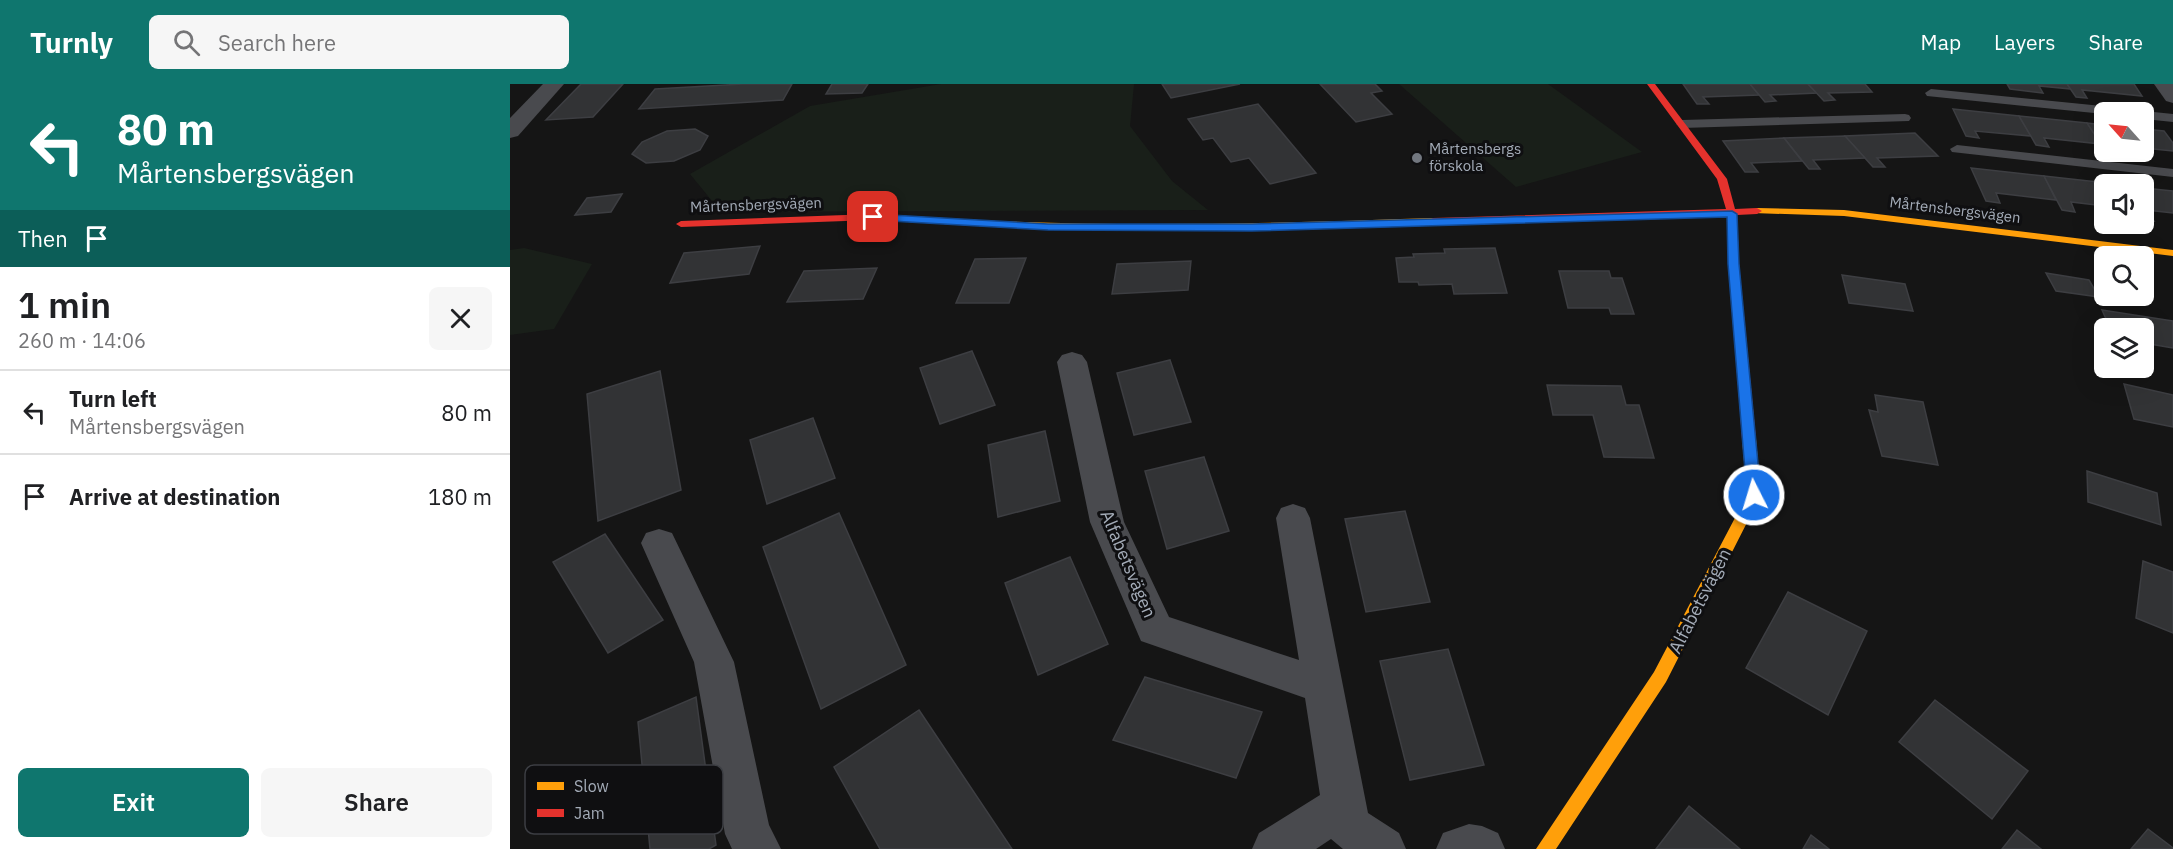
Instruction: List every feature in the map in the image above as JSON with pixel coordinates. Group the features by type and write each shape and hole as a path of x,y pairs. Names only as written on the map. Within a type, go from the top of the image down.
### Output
{"street":[{"path":"510,131 554,84"},
{"path":"1651,84 1722,179 1732,214"},
{"path":"2164,84 2173,97"},
{"name":"Mårtensbergsvägen","path":"681,224 873,217 1048,227 1252,228 1732,214 1788,210 1844,213 2173,253"},
{"name":"Alfabetsvägen","path":"1545,849 1660,677 1754,495 1734,264 1732,214"},
{"name":"Alfabetsvägen","path":"1072,362 1107,522 1155,629 1322,686"},
{"path":"1293,519 1348,826 1383,849"},
{"path":"659,543 714,662 748,834 758,849"},
{"path":"1275,849 1343,806"},
{"path":"1459,849 1469,847 1482,849"}],"lane":[{"path":"1931,93 2094,109"},
{"path":"2154,116 2173,118"},
{"path":"1682,124 1905,118"},
{"path":"1957,149 2173,173"}],"shaded area":[{"path":"941,84 1134,84 1130,126 1172,181 1208,210 721,212 690,174 810,106"},
{"path":"1399,84 1548,84 1642,152 1516,187"},
{"path":"524,248 592,264 554,329 510,335 510,250"}],"building":[{"path":"581,84 623,84 593,117 546,120"},
{"path":"792,84 783,100 639,109 655,89"},
{"path":"832,84 868,84 862,93 826,94"},
{"path":"1162,84 1240,84 1171,98"},
{"path":"1320,84 1375,84 1382,91 1371,93 1392,114 1356,122"},
{"path":"1683,84 1750,84 1759,95 1703,97 1709,104 1697,104"},
{"path":"1750,84 1808,84 1817,93 1770,95 1776,101 1765,102"},
{"path":"1808,84 1865,84 1872,92 1828,93 1835,100 1824,101"},
{"path":"2007,84 2067,84 2071,89 2039,86 2043,93 2010,89"},
{"path":"2067,84 2134,84 2142,96 2082,90 2087,98 2076,97"},
{"path":"1258,104 1316,173 1270,184 1249,158 1231,162 1213,138 1203,140 1188,119"},
{"path":"1953,109 2019,116 2031,136 1975,131 1979,138 1966,136"},
{"path":"2019,116 2087,123 2094,134 2094,143 2044,138 2049,147 2036,145"},
{"path":"2087,123 2094,124 2094,134"},
{"path":"695,129 708,136 700,150 674,161 646,163 632,154 642,142 667,131"},
{"path":"2154,130 2164,131 2173,143 2173,151 2154,149"},
{"path":"1915,133 1938,156 1877,158 1885,167 1873,167 1845,136"},
{"path":"1845,136 1865,158 1813,160 1820,169 1809,169 1784,138"},
{"path":"1784,138 1802,161 1751,163 1758,172 1745,172 1723,141"},
{"path":"1971,168 2044,176 2056,200 1996,193 2000,203 1986,201"},
{"path":"2044,176 2094,182 2094,205 2071,202 2075,212 2062,210"},
{"path":"2154,189 2173,191 2173,213 2154,211"},
{"path":"622,194 611,212 575,215 587,198"},
{"path":"760,246 749,274 670,283 684,253"},
{"path":"1495,248 1507,293 1454,294 1452,284 1419,285 1418,282 1399,282 1396,258 1414,257 1413,254 1445,253 1444,249"},
{"path":"1026,258 1009,303 956,303 975,259"},
{"path":"1191,261 1188,290 1112,294 1117,264"},
{"path":"877,268 863,299 787,302 804,271"},
{"path":"1559,271 1609,271 1611,278 1622,278 1634,314 1611,314 1609,308 1568,308"},
{"path":"2046,273 2089,280 2094,288 2094,296 2056,291"},
{"path":"1842,275 1905,284 1913,311 1849,303"},
{"path":"2102,310 2154,318 2106,318"},
{"path":"2154,318 2173,321 2173,348 2154,345"},
{"path":"972,351 995,405 940,424 920,368"},
{"path":"1170,360 1191,422 1134,435 1117,373"},
{"path":"660,371 681,490 598,521 587,394"},
{"path":"2124,384 2173,395 2173,427 2134,419"},
{"path":"1547,385 1621,386 1626,405 1639,405 1654,458 1604,457 1593,415 1553,415"},
{"path":"1875,395 1923,402 1938,465 1882,456 1869,410 1878,412"},
{"path":"813,418 835,478 767,504 750,440"},
{"path":"1045,431 1060,501 998,517 988,445"},
{"path":"1204,457 1229,531 1167,549 1145,471"},
{"path":"2087,471 2157,493 2161,525 2088,502"},
{"path":"1405,511 1430,602 1366,612 1345,519"},
{"path":"839,513 906,665 821,709 763,547"},
{"path":"605,534 663,620 608,653 553,562"},
{"path":"1070,557 1108,644 1038,675 1005,583"},
{"path":"2143,561 2173,572 2173,633 2136,618"},
{"path":"1788,592 1867,631 1828,715 1746,668"},
{"path":"1448,649 1484,765 1410,780 1380,661"},
{"path":"1145,677 1262,712 1236,778 1113,740"},
{"path":"696,697 705,765 642,765 638,722"},
{"path":"1935,700 2028,771 1992,819 1899,742"},
{"path":"919,710 1012,849 880,849 834,767"},
{"path":"1689,806 1740,849 1656,849"},
{"path":"2148,829 2173,848 2173,849 2131,849"},
{"path":"2017,830 2041,849 2002,849"},
{"path":"649,834 715,834 716,845 709,849 650,849"},
{"path":"1811,835 1829,849 1803,849"}],"traffic: slow":[{"path":"1757,211 1844,213 2173,253"},
{"path":"996,224 1160,228 1433,221"},
{"path":"1545,849 1660,677 1754,495 1749,439"}],"traffic: jam":[{"path":"1651,84 1722,179 1732,214 1749,439"},
{"path":"1433,221 1757,211"},
{"path":"681,224 873,217 996,224"}],"place":[{"name":"Mårtensbergs förskola","path":"1417,158"}],"route":[{"path":"873,217 1048,227 1252,228 1732,214 1734,264 1754,495"}]}
